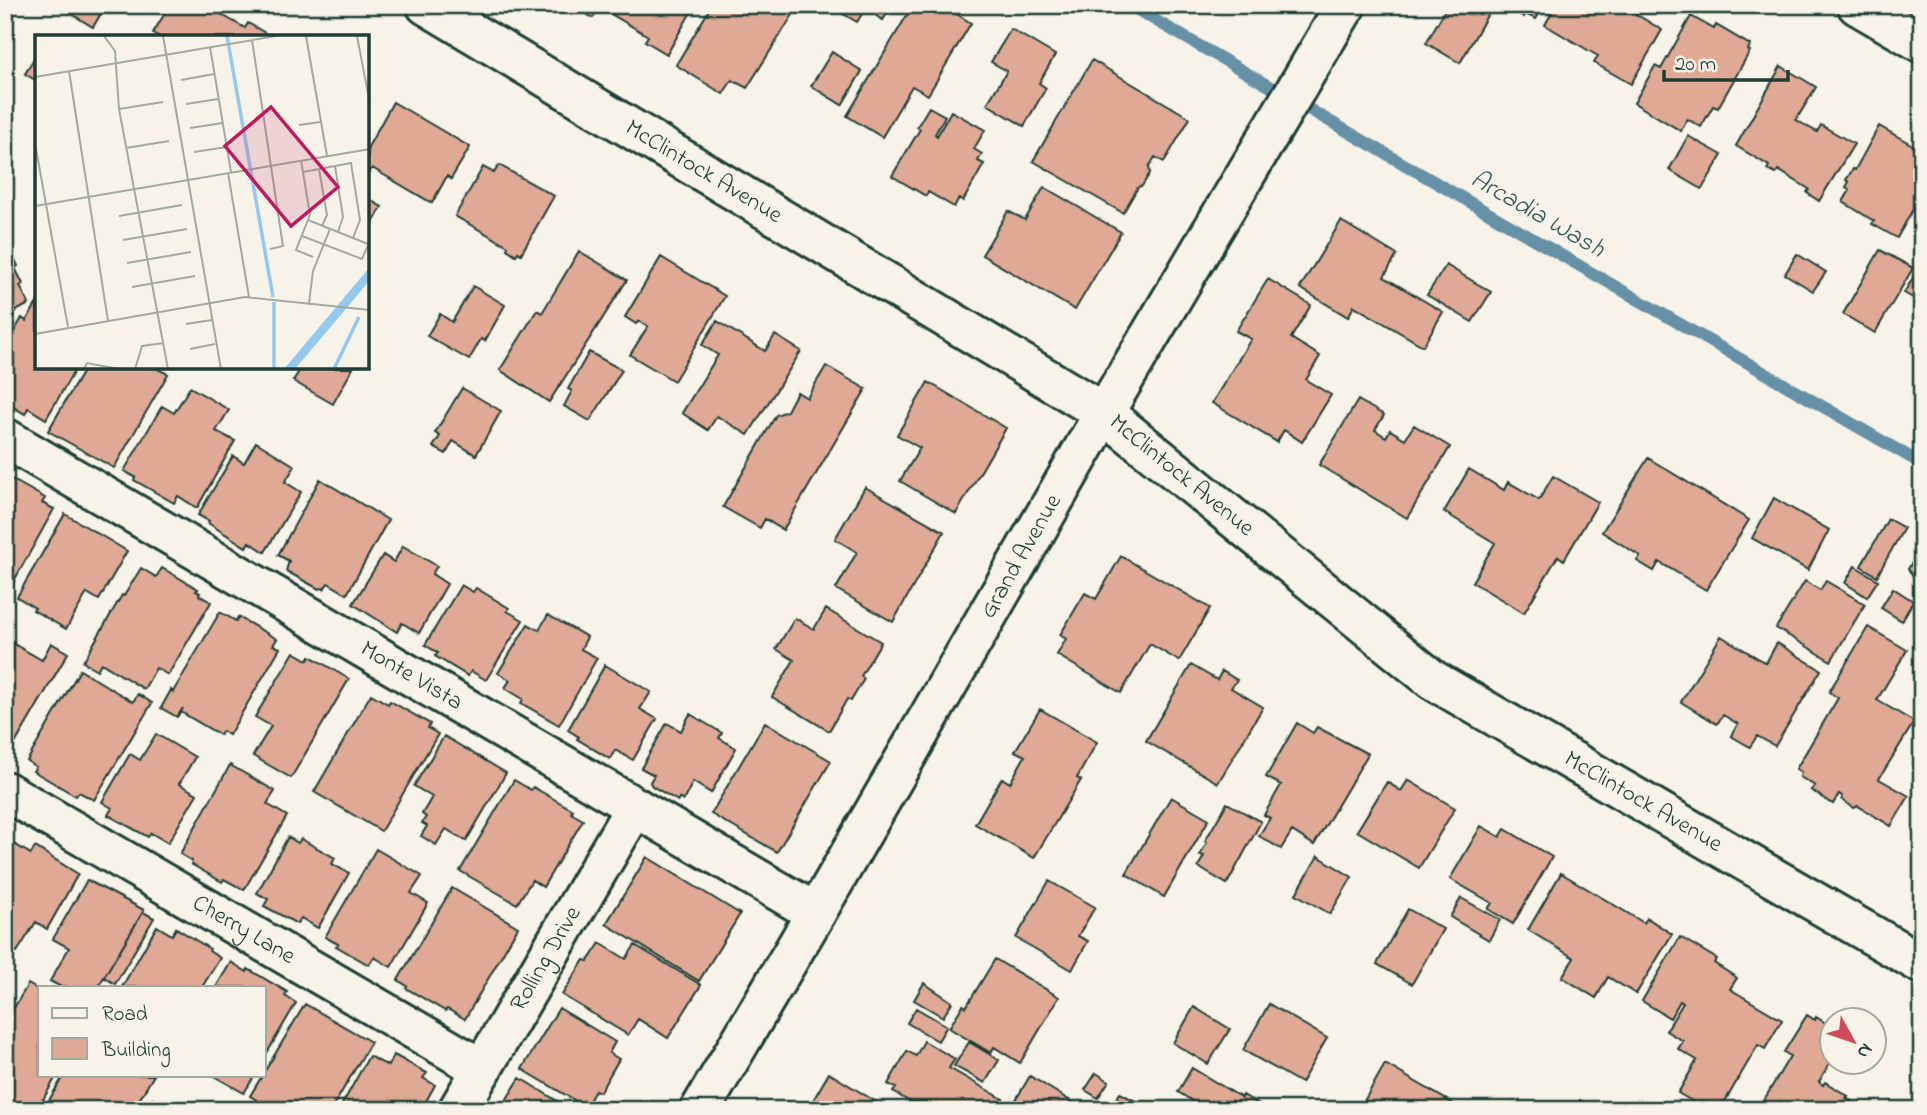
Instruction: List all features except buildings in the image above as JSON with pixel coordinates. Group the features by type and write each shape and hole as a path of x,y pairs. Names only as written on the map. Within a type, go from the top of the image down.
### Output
{"street":[{"name":"McClintock Avenue","path":"426,5 1104,413 1433,680 1922,964"},
{"name":"Grand Avenue","path":"700,1110 1104,413 1346,5"},
{"path":"1880,11 1922,43"},
{"name":"Monte Vista","path":"5,438 816,913"},
{"name":"Cherry Lane","path":"5,791 482,1069"},
{"name":"Rolling Drive","path":"458,1110 635,807"}],"waterway":[{"name":"Arcadia Wash","path":"1129,5 1922,464"}]}
